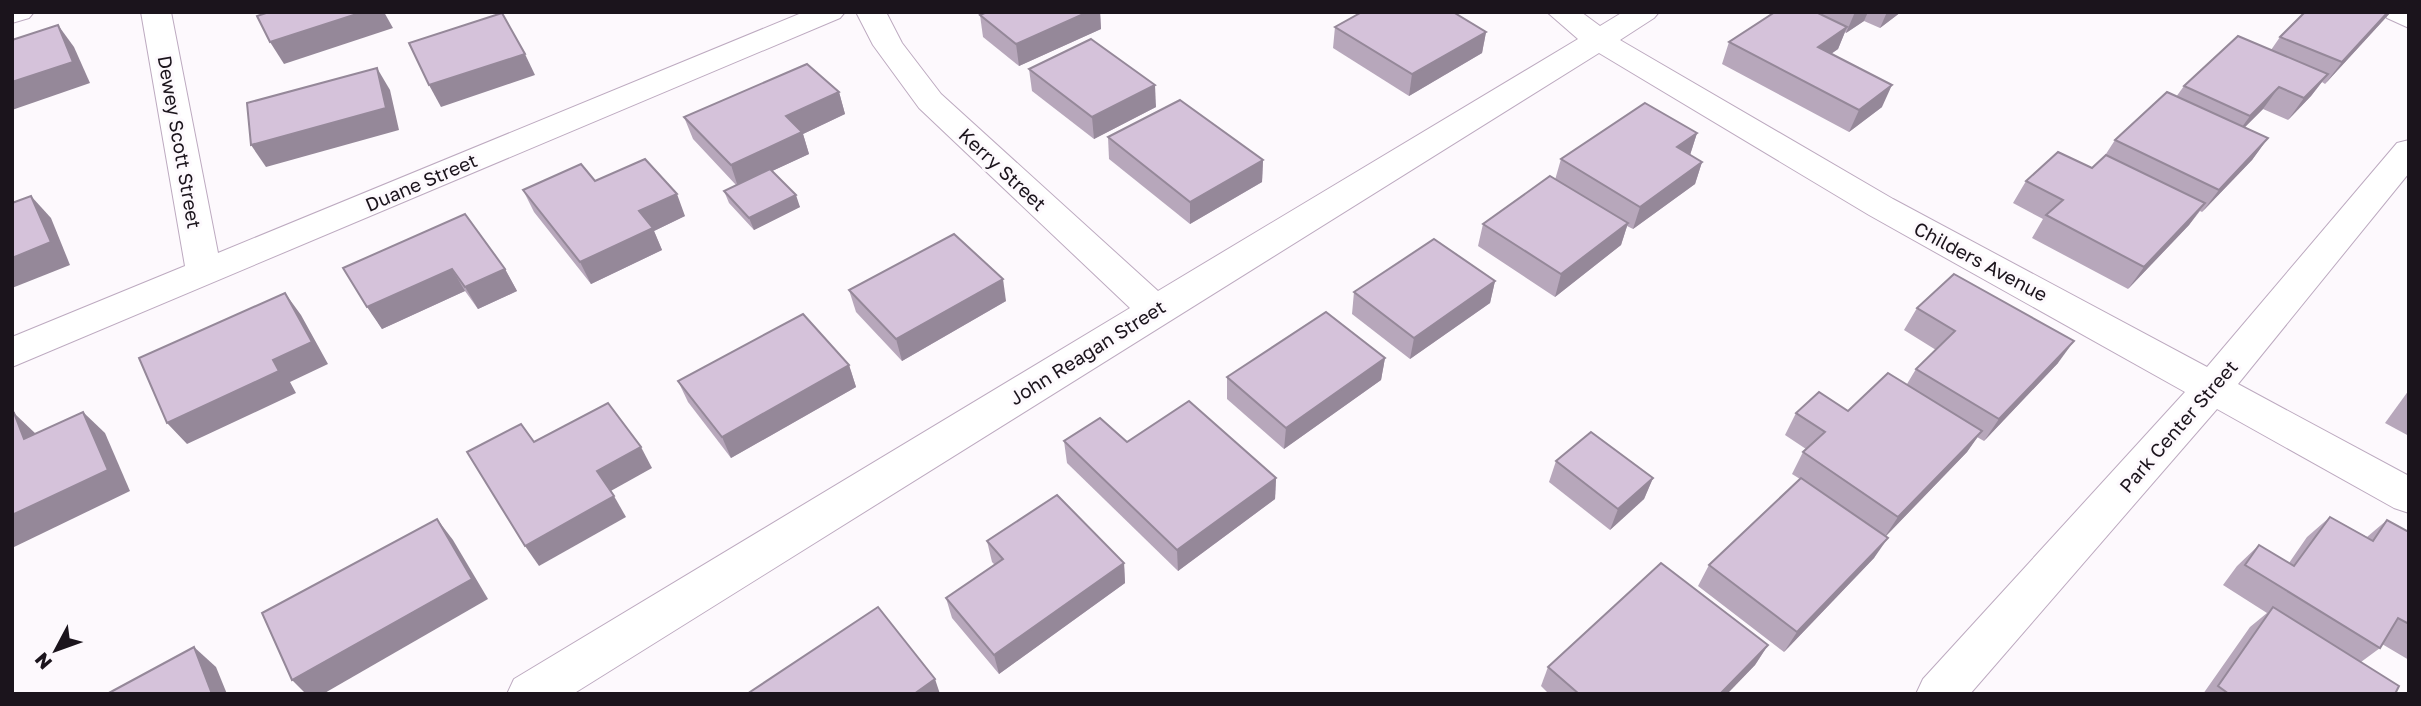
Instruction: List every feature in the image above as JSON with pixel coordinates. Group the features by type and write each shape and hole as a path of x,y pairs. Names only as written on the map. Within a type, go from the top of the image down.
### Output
{"street":[{"path":"12,15 19,12"},
{"name":"Dewey Scott Street","path":"156,12 204,272"},
{"name":"Duane Street","path":"12,353 830,12"},
{"name":"Kerry Street","path":"871,12 888,45 930,101 1155,310"},
{"name":"Childers Avenue","path":"1562,12 1599,40 1881,206 2409,496"},
{"name":"John Reagan Street","path":"531,694 1644,12"},
{"path":"2397,12 2409,19"},
{"name":"Park Center Street","path":"1940,694 2213,387 2409,151"}],"building":[{"path":"269,12 363,12 270,42 257,16"},
{"path":"987,12 1088,12 1016,44 980,15"},
{"path":"1362,12 1453,12 1486,32 1412,74 1335,27"},
{"path":"1775,12 1816,12 1847,27 1818,47 1892,85 1859,110 1729,42"},
{"path":"2305,12 2388,12 2342,62 2280,37"},
{"path":"502,13 525,54 429,85 409,43"},
{"path":"58,25 73,62 12,82 12,40"},
{"path":"2238,36 2328,74 2304,98 2279,87 2250,116 2184,86"},
{"path":"1091,39 1155,85 1092,117 1029,69"},
{"path":"807,64 839,92 786,116 802,132 731,165 684,117"},
{"path":"377,68 386,108 251,145 247,103"},
{"path":"2167,92 2268,138 2219,190 2115,140"},
{"path":"1180,100 1263,160 1190,202 1108,137"},
{"path":"1645,103 1697,133 1677,147 1702,162 1640,207 1561,159"},
{"path":"2058,152 2092,168 2106,155 2205,203 2144,267 2046,215 2063,200 2026,181"},
{"path":"645,159 677,194 639,211 653,228 580,262 523,190 581,164 595,181"},
{"path":"770,169 796,195 749,218 724,191"},
{"path":"1550,176 1628,223 1561,274 1483,224"},
{"path":"31,196 51,242 12,258 12,203"},
{"path":"465,214 505,269 465,287 452,269 367,307 343,268"},
{"path":"954,234 1003,279 896,339 849,290"},
{"path":"1434,239 1495,281 1414,338 1354,292"},
{"path":"1954,274 2074,341 1999,419 1916,369 1955,331 1917,308"},
{"path":"285,293 312,342 273,360 279,371 167,423 139,358"},
{"path":"1326,312 1385,358 1286,428 1227,377"},
{"path":"803,314 849,365 722,437 678,381"},
{"path":"1888,373 1982,431 1898,517 1803,452 1825,432 1796,413 1819,392 1848,411"},
{"path":"1189,401 1276,478 1177,550 1064,441 1100,418 1127,442"},
{"path":"608,403 641,447 597,471 614,496 525,546 467,452 521,424 534,442"},
{"path":"83,412 108,470 12,515 12,414 14,413 24,439"},
{"path":"1591,432 1653,478 1618,509 1556,461"},
{"path":"1801,478 1888,538 1797,632 1709,565"},
{"path":"1057,495 1124,563 994,655 946,598 1003,559 987,541"},
{"path":"2330,517 2373,541 2387,520 2409,532 2409,624 2398,618 2380,648 2245,565 2259,545 2294,566"},
{"path":"437,519 472,579 292,680 262,613"},
{"path":"1661,563 1768,645 1720,694 1579,694 1548,667"},
{"path":"878,607 935,679 914,694 747,694"},
{"path":"2273,607 2399,686 2395,694 2229,694 2218,686"},
{"path":"194,647 212,694 107,694"}]}
